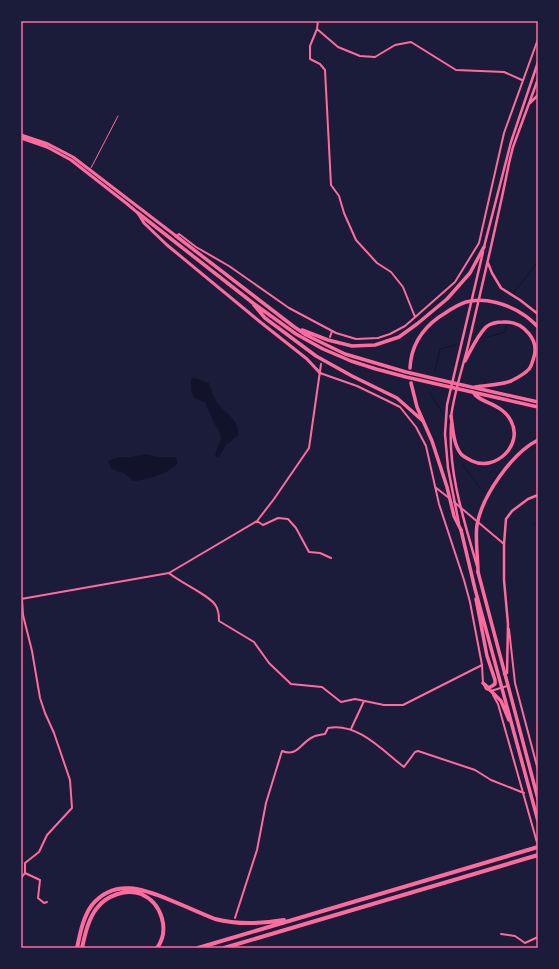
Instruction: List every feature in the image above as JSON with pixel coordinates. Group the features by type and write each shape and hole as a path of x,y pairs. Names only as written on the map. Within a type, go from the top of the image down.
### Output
{"highway":[{"path":"198,948 538,847"},
{"path":"224,948 538,855"},
{"path":"77,948 83,924 93,905 104,895 125,888 146,890 216,919 227,922 255,924 292,920"},
{"path":"82,948 88,926 96,909 106,900 126,892 145,896 158,909 164,927 161,942 157,948"}],"main road":[{"path":"21,136 48,144 73,157 306,335 345,354 448,384 538,407"},
{"path":"21,136 47,147 71,160 253,303 296,334 323,349 351,361 406,377 538,402"},
{"path":"138,213 144,223 167,245 259,321 307,358 320,373"},
{"path":"298,329 328,340 352,346 375,345 399,337 447,299 470,272 484,247"},
{"path":"410,368 411,357 416,341 425,328 448,311 466,302 490,301 508,306 525,315 538,327"},
{"path":"253,303 265,318 316,356 397,398 423,421"},
{"path":"465,361 478,338 487,327 497,322 511,322 520,325 529,333 535,343 535,356 530,368 520,376 504,383 470,390"},
{"path":"410,383 417,408 432,441 449,487 538,821"},
{"path":"451,416 454,438 457,448 462,455 478,463 488,464 498,460 508,452 512,446 514,438 514,429 511,421 505,413 495,405 476,397 470,390"},
{"path":"538,440 524,449 505,469 486,498 476,526 478,572 538,799"},
{"path":"471,574 482,636 495,680 494,684 489,688 483,683"},
{"path":"491,691 501,701 516,740"}],"street":[{"path":"318,21 318,29 310,46 310,59 320,64 325,70 331,185 340,196 344,212 356,240 377,263 391,272 403,286 415,317"},
{"path":"318,29 338,48 360,56 375,57 395,45 411,42 456,70 504,72 522,80"},
{"path":"176,236 179,234 229,266 289,308 332,331 356,339 378,338 390,334 405,326 455,282 479,243 504,133 538,39"},
{"path":"449,487 446,447 447,405 484,247 511,142 538,62"},
{"path":"478,572 456,489 450,442 451,416 488,262 512,152 538,79"},
{"path":"530,103 538,95"},
{"path":"488,262 492,274 501,288 538,314"},
{"path":"330,337 332,331"},
{"path":"21,878 24,873 25,863 39,852 47,835 72,808 70,780 54,733 44,713 40,698 32,651 22,616 22,599 169,573 257,521 309,448 321,364"},
{"path":"320,373 357,386 400,408 416,426 426,446 438,504 468,595 482,665 483,683 486,689 491,691 498,704 538,847"},
{"path":"435,486 466,510 504,544"},
{"path":"538,495 528,499 512,511 506,519 504,544 504,580 515,683 538,770"},
{"path":"257,521 263,524 278,518 288,519 296,528 309,552 320,553 331,558"},
{"path":"169,573 175,579 186,584 216,604 219,614 219,621 254,642 269,663 291,684 322,687 340,702 355,699 384,705 403,705 482,665"},
{"path":"504,674 507,673 508,624"},
{"path":"491,691 507,686"},
{"path":"351,729 364,701"},
{"path":"235,918 257,850 266,803 282,751 289,753 295,751 313,737 325,734 328,728 335,726 351,729 367,738 404,768 415,752 418,751 474,770 491,780 524,793"},
{"path":"24,873 40,880 38,898 44,903 47,902"},
{"path":"501,934 515,936 525,943 538,937"}],"lane":[{"path":"90,169 118,116"}],"shaded area":[{"path":"195,378 209,383 216,401 234,420 238,429 238,435 226,445 218,458 215,455 221,439 220,433 205,403 194,397 191,392 191,379"},
{"path":"145,454 158,457 174,457 177,459 177,464 168,471 156,476 133,481 124,473 112,469 108,462 116,458"}],"waterway":[{"path":"513,293 538,262"},
{"path":"480,339 505,332 507,325"},
{"path":"435,371 440,349 456,345"},
{"path":"430,393 442,412"},
{"path":"463,465 481,489"},
{"path":"533,523 538,526"}]}
